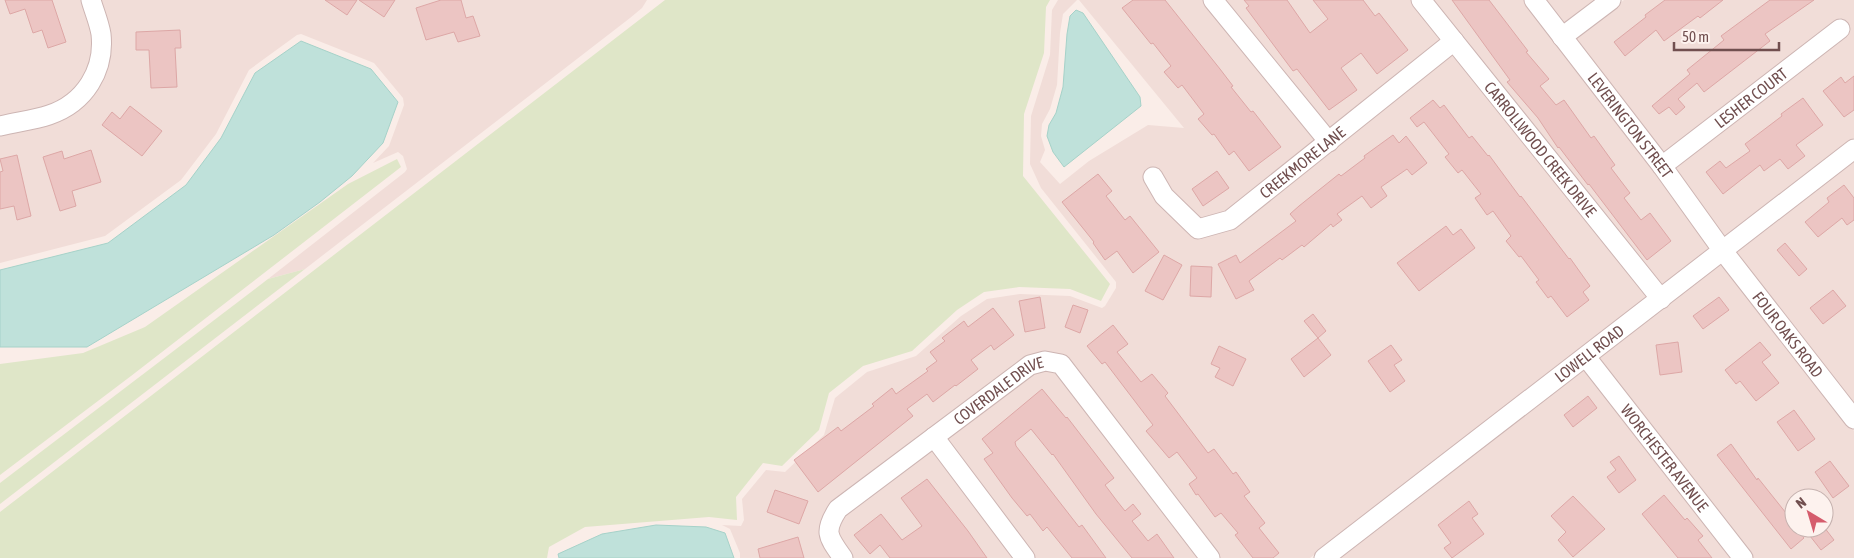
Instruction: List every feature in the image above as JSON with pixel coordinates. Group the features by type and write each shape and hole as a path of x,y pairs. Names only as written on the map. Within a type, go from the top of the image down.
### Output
{"street":[{"path":"0,126 50,115 72,104 91,84 100,60 100,32 91,0"},
{"path":"1213,0 1329,142"},
{"name":"CARROLLWOOD CREEK DRIVE","path":"1421,0 1661,299"},
{"name":"LEVERINGTON STREET","path":"1534,0 1662,166 1723,251"},
{"path":"1562,37 1611,0"},
{"name":"LESHER COURT","path":"1662,166 1840,29"},
{"name":"CREEKMORE LANE","path":"1153,177 1164,196 1198,229 1230,220 1454,41"},
{"name":"LOWELL ROAD","path":"1324,558 1854,149"},
{"name":"FOUR OAKS ROAD","path":"1723,251 1854,419"},
{"name":"WORCHESTER AVENUE","path":"1586,357 1743,558"},
{"name":"COVERDALE DRIVE","path":"843,558 828,538 829,523 838,509 1030,365 1044,361 1061,364 1210,558"},
{"path":"934,437 1025,558"}],"shaded area":[{"path":"0,0 83,0 93,33 93,57 84,79 67,97 47,107 0,117"},
{"path":"98,0 647,0 642,8 630,18 305,269 268,279 407,169 403,156 398,152 373,163 389,146 404,105 403,98 374,63 301,34 249,70 216,134 181,180 105,236 0,263 0,134 97,90"},
{"path":"1058,0 1077,0 1063,14 1057,85 1050,109 1042,124 1041,136 1045,150 1040,162 1060,184 1089,161 1148,125 1184,128 1079,0 1204,0 1318,140 1226,213 1200,220 1170,191 1156,167 1143,173 1159,201 1201,236 1454,52 1650,297 1310,558 1219,558 1045,353 833,503 834,558 740,558 740,553 730,529 722,525 741,526 744,520 742,499 766,470 785,472 824,435 835,398 867,372 916,356 961,316 987,299 1020,294 1070,296 1102,308 1116,288 1116,282 1041,188 1030,164 1031,116 1050,55 1052,10"},
{"path":"1222,0 1412,0 1443,40 1330,131"},
{"path":"1430,0 1526,0 1712,248 1661,288"},
{"path":"1543,0 1597,0 1563,26"},
{"path":"1624,0 1854,0 1854,138 1724,240 1672,168 1851,30 1840,18 1662,155 1573,39"},
{"path":"1854,161 1854,407 1733,253"},
{"path":"1722,262 1854,431 1854,558 1752,558 1597,359"},
{"path":"1585,368 1734,558 1337,558"},
{"path":"1046,369 1057,371 1201,558 1034,558 944,439 1034,372"},
{"path":"933,448 1016,558 852,558 836,537 837,526 844,515"}],"green space":[{"path":"665,0 1050,0 1046,7 1044,53 1024,114 1023,176 1110,284 1101,301 1070,289 1019,287 984,292 957,310 912,351 863,366 829,393 819,430 782,466 763,463 736,497 737,520 709,517 585,527 549,547 547,558 0,558 0,512"},
{"path":"397,159 401,167 0,475 0,364 83,353 145,327 348,184"},
{"path":"305,269 0,504 0,483 268,279"}],"water":[{"path":"1076,10 1083,13 1140,97 1141,106 1064,167 1053,152 1047,136 1049,125 1056,113 1063,87 1070,16"},
{"path":"301,41 371,69 398,102 383,143 352,176 274,235 87,347 0,347 0,270 108,243 186,185 221,138 255,73"},
{"path":"656,525 706,527 725,533 734,558 559,558 558,554 602,534"}],"building":[{"path":"5,0 52,0 66,42 48,48 42,30 33,33 25,9 10,14"},
{"path":"325,0 357,0 347,15"},
{"path":"359,0 395,0 384,17"},
{"path":"441,0 461,0 466,18 473,16 480,36 458,42 454,32 426,40 416,8"},
{"path":"1133,0 1165,0 1233,86 1231,87 1251,112 1253,111 1281,147 1249,171 1234,151 1229,155 1214,134 1212,135 1198,119 1204,114 1182,85 1178,88 1164,72 1171,66 1122,8"},
{"path":"1244,0 1287,0 1310,33 1328,19 1313,0 1363,0 1375,16 1379,13 1408,50 1377,74 1361,53 1341,68 1357,90 1329,110 1297,69 1293,71 1246,8 1249,6"},
{"path":"1452,0 1489,0 1528,51 1526,52 1549,79 1540,86 1556,105 1564,100 1591,138 1594,136 1615,165 1611,168 1630,193 1624,198 1641,220 1650,213 1671,241 1647,260 1589,184 1558,148 1538,118 1507,82 1510,80"},
{"path":"1665,0 1723,0 1700,18 1698,16 1664,41 1656,30 1625,56 1614,42"},
{"path":"1770,0 1814,0 1765,34 1770,41 1704,92 1697,83 1678,99 1685,107 1676,115 1669,107 1659,114 1652,106 1690,74 1687,70 1724,40 1721,36"},
{"path":"180,30 181,48 175,48 177,87 151,88 149,50 136,50 136,32"},
{"path":"1854,76 1854,110 1844,117 1823,91 1841,77 1845,83"},
{"path":"1803,98 1823,125 1796,145 1805,156 1788,169 1780,159 1764,171 1760,165 1723,194 1706,172 1720,161 1726,168 1750,151 1745,144"},
{"path":"1433,100 1440,108 1444,105 1469,138 1472,136 1489,155 1590,286 1583,292 1589,300 1567,317 1551,296 1548,298 1536,282 1539,280 1521,256 1519,257 1506,241 1511,236 1493,211 1487,215 1475,198 1481,194 1462,170 1458,173 1445,157 1449,154 1424,122 1417,127 1410,118"},
{"path":"130,106 162,131 142,156 102,125 112,112 120,119"},
{"path":"1393,135 1399,143 1406,136 1427,163 1412,175 1407,169 1381,187 1387,196 1371,208 1362,196 1337,214 1342,220 1333,227 1331,224 1304,247 1302,245 1282,260 1280,258 1249,281 1254,290 1236,299 1218,264 1236,255 1240,263 1296,221 1290,214 1299,206"},
{"path":"91,150 101,182 72,191 76,206 60,211 43,157 62,151 64,159"},
{"path":"17,155 31,216 17,220 14,206 0,209 0,172 3,171 0,159"},
{"path":"1217,171 1229,188 1203,206 1192,189"},
{"path":"1098,174 1112,191 1106,196 1125,220 1130,216 1159,252 1133,273 1117,251 1105,260 1094,242 1062,202"},
{"path":"1844,185 1854,198 1854,220 1847,225 1842,218 1818,237 1805,222 1829,202 1827,198"},
{"path":"1446,226 1453,235 1461,229 1475,248 1419,291 1397,263"},
{"path":"1785,243 1807,269 1799,276 1777,250"},
{"path":"1164,255 1182,265 1163,300 1145,291"},
{"path":"1191,266 1212,267 1211,297 1190,296"},
{"path":"1833,290 1846,306 1823,324 1810,308"},
{"path":"1040,297 1045,328 1025,332 1019,301"},
{"path":"1719,297 1729,310 1703,329 1693,316"},
{"path":"1073,305 1088,310 1080,333 1065,327"},
{"path":"993,308 1014,335 994,350 991,345 971,360 978,369 933,402 927,394 907,409 913,416 818,492 794,460 838,427 841,431 874,406 872,404 892,388 896,394 928,371 926,369 937,361 930,352 945,341 942,338 964,321 968,327"},
{"path":"1313,314 1326,331 1318,338 1304,321"},
{"path":"1113,325 1128,344 1117,352 1141,382 1152,374 1168,393 1165,396 1208,453 1214,449 1233,474 1236,472 1250,492 1244,496 1265,523 1259,528 1279,553 1273,558 1253,558 1235,535 1238,533 1221,513 1215,517 1189,484 1197,478 1177,452 1169,458 1146,431 1153,425 1105,362 1102,364 1087,346"},
{"path":"1318,338 1331,355 1304,377 1291,359"},
{"path":"1678,342 1682,372 1660,375 1656,345"},
{"path":"1760,342 1771,355 1762,362 1779,383 1756,401 1740,381 1736,384 1725,370"},
{"path":"1391,345 1402,360 1394,365 1405,381 1390,392 1368,361"},
{"path":"1219,346 1246,359 1233,386 1215,377 1220,368 1211,364"},
{"path":"1042,389 1067,417 1114,478 1105,485 1117,501 1125,511 1133,504 1141,514 1132,521 1148,541 1157,534 1174,558 1132,558 1096,514 1053,454 1031,429 1015,442 1016,446 1079,527 1082,525 1106,558 1072,558 1047,527 1043,531 1030,514 1027,516 1012,498 984,459 993,453 982,439"},
{"path":"1588,396 1597,408 1573,427 1564,415"},
{"path":"1794,410 1815,439 1798,451 1777,422"},
{"path":"1731,444 1757,480 1758,478 1784,510 1784,538 1804,538 1791,549 1717,455"},
{"path":"1619,456 1636,480 1619,493 1607,477 1616,470 1610,462"},
{"path":"1830,461 1849,486 1834,497 1834,488 1826,488 1815,472"},
{"path":"927,479 987,558 890,558 880,545 870,554 854,535 881,514 902,540 922,526 901,498"},
{"path":"775,490 808,501 799,524 767,512"},
{"path":"1664,495 1685,520 1687,518 1703,536 1698,540 1712,558 1678,558 1642,514"},
{"path":"1573,496 1605,529 1573,557 1558,540 1566,532 1551,516"},
{"path":"1469,501 1478,514 1472,518 1484,534 1452,558 1444,548 1451,543 1438,525"},
{"path":"798,537 804,558 760,558 758,549"},
{"path":"1812,538 1832,538 1834,540 1821,550"}]}
